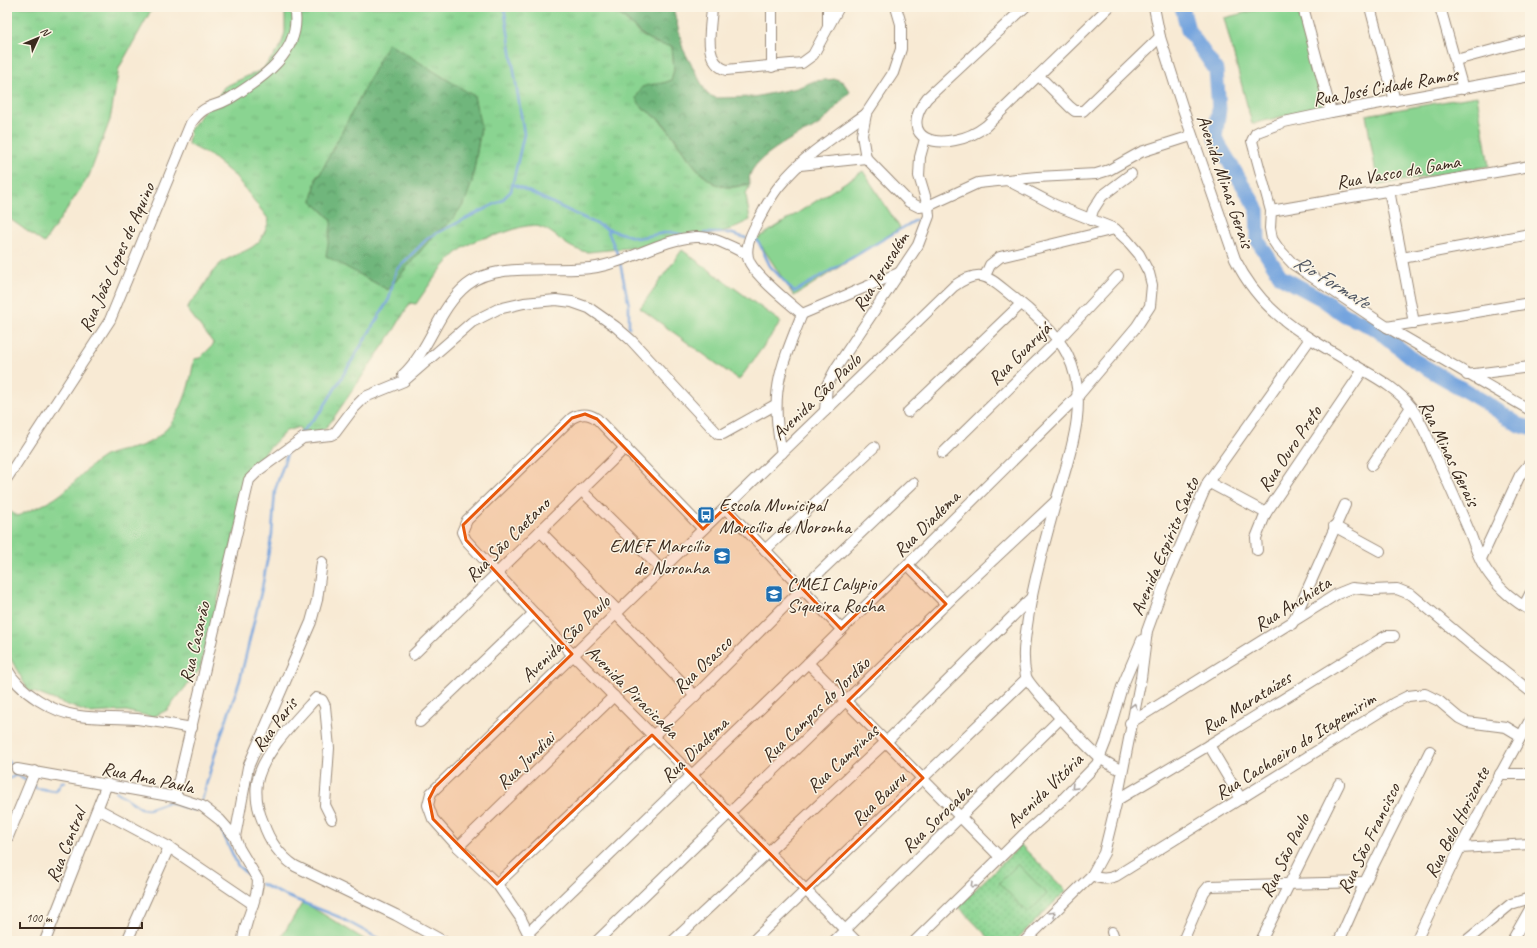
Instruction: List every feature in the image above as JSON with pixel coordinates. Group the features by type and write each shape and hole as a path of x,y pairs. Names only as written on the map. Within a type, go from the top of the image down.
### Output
{"street":[{"name":"Rua João Lopes de Aquino","path":"7,478 110,320 191,123 204,109 228,99 276,65 290,43 295,30 296,16 294,7"},
{"path":"712,7 710,52 715,64 726,70 772,67 802,63 808,60 813,55 839,7"},
{"path":"772,7 772,67"},
{"path":"828,7 828,26"},
{"path":"802,314 756,271 750,263 747,254 753,232 766,207 781,184 800,165 842,131 866,114 893,73 898,61 903,36 896,7"},
{"path":"1025,7 922,105 916,120 916,126 921,136 925,139 944,142 961,139 986,126 1109,7"},
{"name":"Avenida Minas Gerais","path":"1154,7 1160,37 1192,136 1235,259 1253,290 1275,314 1310,339"},
{"path":"1303,7 1331,112"},
{"path":"1370,7 1395,101"},
{"path":"1440,7 1463,89"},
{"path":"1039,76 1070,107 1075,110 1083,110 1160,37"},
{"path":"1456,60 1530,40"},
{"name":"Rua José Cidade Ramos","path":"1271,211 1252,141 1256,134 1268,127 1331,112 1530,76"},
{"path":"866,114 862,135 866,158 909,202 919,207 928,206 978,183 1037,177 1096,174 1109,170 1141,152 1192,136"},
{"name":"Rua Jerusalém","path":"825,412 827,385 836,368 901,272 918,245 926,227 928,206 919,176 920,157 925,139"},
{"path":"800,165 866,158"},
{"name":"Rua Vasco da Gama","path":"1271,211 1530,166"},
{"path":"1090,220 1093,210 1102,196 1131,174"},
{"path":"1007,180 1055,205 1115,229"},
{"path":"1389,190 1414,323"},
{"path":"1271,211 1270,228 1272,239 1288,259 1387,327 1530,410"},
{"path":"1115,229 1000,257 990,265 985,276 1021,304 1058,340 1067,354 1078,386 1072,452 1056,501 1032,597 1023,650 1026,679 1100,758 1122,771"},
{"name":"Rua Diadema","path":"530,936 692,774 908,565 1078,396 1141,321 1150,306 1152,285 1144,264 1127,240 1115,229"},
{"path":"1402,258 1530,234"},
{"path":"392,385 408,370 430,339 454,297 468,284 478,278 497,272 535,268 568,270 599,267 657,246 697,237 718,240 747,254"},
{"path":"782,453 775,405 778,383 784,360 802,314 901,272"},
{"name":"Avenida São Paulo","path":"530,936 497,884 458,847 433,819 428,805 431,793 572,654 825,412 954,286 967,277 975,275 985,276"},
{"name":"Rua Guarujá","path":"943,454 1058,340 1118,276"},
{"name":"Rua Casarão","path":"175,797 249,480 259,470 302,438 332,435 335,433 358,403 376,391 404,381 472,322 498,309 524,303 556,300 572,302 589,308 616,327 631,340 718,434 723,434 775,405"},
{"path":"1387,327 1530,302"},
{"name":"Rua Guarujá","path":"908,412 1021,304"},
{"name":"Rua Minas Gerais","path":"1310,339 1395,390 1411,407 1422,425 1481,559 1495,581 1527,608"},
{"name":"Avenida Espírito Santo","path":"1025,941 1092,875 1104,853 1122,771 1130,723 1141,678 1146,631 1196,507 1208,482 1310,339"},
{"path":"1468,375 1530,367"},
{"name":"Rua Ouro Preto","path":"1257,550 1256,538 1266,513 1363,370"},
{"path":"1372,465 1411,407"},
{"name":"Avenida Piracicaba","path":"703,529 626,447 592,415 578,414 572,418 467,520 462,532 466,540 572,654 856,941"},
{"name":"Rua São Caetano","path":"413,655 626,447"},
{"path":"765,550 874,447"},
{"path":"1481,559 1520,475 1530,463"},
{"path":"1208,482 1266,513"},
{"name":"Rua Osasco","path":"497,884 652,735 695,696 802,589 913,483"},
{"path":"581,490 661,569"},
{"name":"Rua Campos do Jordão","path":"597,941 848,701 946,604 1056,501"},
{"path":"1292,624 1334,526 1345,505"},
{"path":"725,508 841,629"},
{"path":"1334,526 1380,551"},
{"path":"540,531 695,696"},
{"path":"235,837 248,766 311,622 317,600 322,562"},
{"path":"908,565 946,604"},
{"name":"Rua Anchieta","path":"1130,723 1348,588 1397,589 1412,595 1469,643 1530,691"},
{"path":"1527,608 1530,594"},
{"name":"Rua Campinas","path":"673,941 767,851 887,741 1032,597"},
{"path":"420,722 534,613"},
{"name":"Avenida Vitória","path":"915,941 1000,857 1061,801 1100,758 1127,675 1146,631"},
{"name":"Rua Marataízes","path":"1116,800 1209,745 1379,640 1386,636 1394,636"},
{"path":"808,662 1000,857"},
{"path":"7,669 19,686 32,696 72,715 138,719 192,728"},
{"path":"1127,675 1134,672 1141,678"},
{"name":"Rua Bauru","path":"753,941 1026,679"},
{"name":"Rua Cachoeiro do Itapemirim","path":"1092,875 1098,878 1107,879 1116,876 1394,703 1416,694 1431,696 1467,722 1506,727 1521,736"},
{"name":"Rua Jundiai","path":"458,847 614,696"},
{"name":"Rua Paris","path":"332,819 325,805 329,748 325,706 322,700 316,698 278,741 263,766 257,782 256,800 267,835 284,858 295,866 396,915 443,941"},
{"name":"Rua Sorocaba","path":"834,941 1061,718"},
{"name":"Rua Belo Horizonte","path":"1416,941 1460,848 1530,720"},
{"path":"1209,745 1241,799"},
{"name":"Rua São Francisco","path":"1339,941 1365,882 1430,752"},
{"name":"Rua Ana Paula","path":"17,769 175,797 202,806 220,820 235,837 238,848 258,880 253,904 244,929"},
{"path":"7,839 35,771"},
{"path":"1500,774 1530,774"},
{"name":"Rua Central","path":"45,941 107,784"},
{"name":"Rua São Paulo","path":"1261,941 1339,784"},
{"path":"98,810 169,847 253,904"},
{"path":"1460,848 1530,844"},
{"path":"127,941 169,847"},
{"path":"1183,941 1207,887 1211,885 1365,882"},
{"path":"1466,941 1511,904 1530,898"},
{"path":"1512,941 1530,909"},
{"path":"237,941 244,929"},
{"path":"243,941 244,929"}],"highlighted area":[{"path":"585,414 597,419 703,529 725,508 841,629 908,565 946,604 848,701 923,778 806,890 652,735 497,884 433,819 429,799 435,787 572,654 466,540 463,525 572,418"}],"green space":[{"path":"7,7 153,7 119,68 110,120 89,176 44,243 7,217"},
{"path":"285,7 605,7 619,14 644,37 672,46 674,70 671,80 665,83 643,108 661,122 691,162 709,180 718,185 728,187 750,184 746,195 750,220 731,229 713,234 695,235 648,246 588,252 566,244 549,231 536,226 520,228 477,240 467,245 450,259 442,268 416,304 410,303 394,330 330,423 322,431 307,435 302,433 299,427 286,431 249,469 246,490 200,669 167,710 153,717 126,711 89,713 28,690 7,652 7,510 18,516 50,501 61,494 92,465 103,457 111,453 141,446 153,440 164,432 179,410 189,385 194,359 200,358 214,344 187,309 188,306 220,264 252,247 262,238 269,220 236,177 211,156 188,144 190,130 211,102 217,98 224,87 263,69 281,46 285,32","holes":["481,127 472,182 451,221 432,237 388,290 332,220 312,201 317,175"]},
{"path":"605,7 673,7 683,49 707,94 716,98 754,97 797,88 814,81 836,79 843,82 850,92 828,116 811,130 798,135 766,155 753,169 750,177 750,184 732,187 719,185 709,180 700,171 662,122 641,106 636,98 642,87 664,83 671,80 674,70 672,46 656,43 649,39 619,14"},
{"path":"1268,7 1297,7 1323,106 1252,124 1224,18"},
{"path":"388,43 474,96 481,127 472,182 465,202 451,221 432,237 388,290 326,256 332,220 312,201 317,175 319,176"},
{"path":"1477,96 1489,166 1378,185 1366,115"},
{"path":"863,171 900,228 794,296 757,239"},
{"path":"682,250 781,322 739,380 640,308"},
{"path":"1021,845 1066,891 1015,941 992,941 958,906"},
{"path":"1018,864 1047,894 1028,913 999,883"},
{"path":"303,902 367,941 279,941"}],"waterway":[{"path":"295,439 322,410 376,321 389,299 396,270 429,237 501,201 511,191 524,134 504,7"},
{"name":"Rio Formate","path":"1182,7 1188,30 1216,70 1219,109 1215,138 1257,209 1258,241 1281,277 1322,299 1345,315 1375,328 1415,361 1486,403 1519,425 1530,428"},
{"path":"513,184 607,229 637,238 670,232 683,235"},
{"path":"753,239 758,241 770,266 794,292 916,220"},
{"path":"607,229 619,258"},
{"path":"704,233 729,233 746,238"},
{"path":"620,263 629,305 629,328"},
{"path":"201,803 217,747 240,680 262,588 272,534 275,490 287,454"},
{"path":"7,759 16,775 27,781"},
{"path":"7,780 16,775"},
{"path":"33,785 36,788 56,791 62,782 65,782"},
{"path":"116,791 141,808 148,809 168,802 193,810 199,809"},
{"path":"220,827 238,866 253,879"},
{"path":"261,884 339,917 383,941"}],"place":[{"name":"Escola Municipal Marcílio de Noronha","path":"706,515"},
{"name":"EMEF Marcílio de Noronha","path":"722,556"},
{"name":"CMEI Calypio Siqueira Rocha","path":"774,594"}]}
